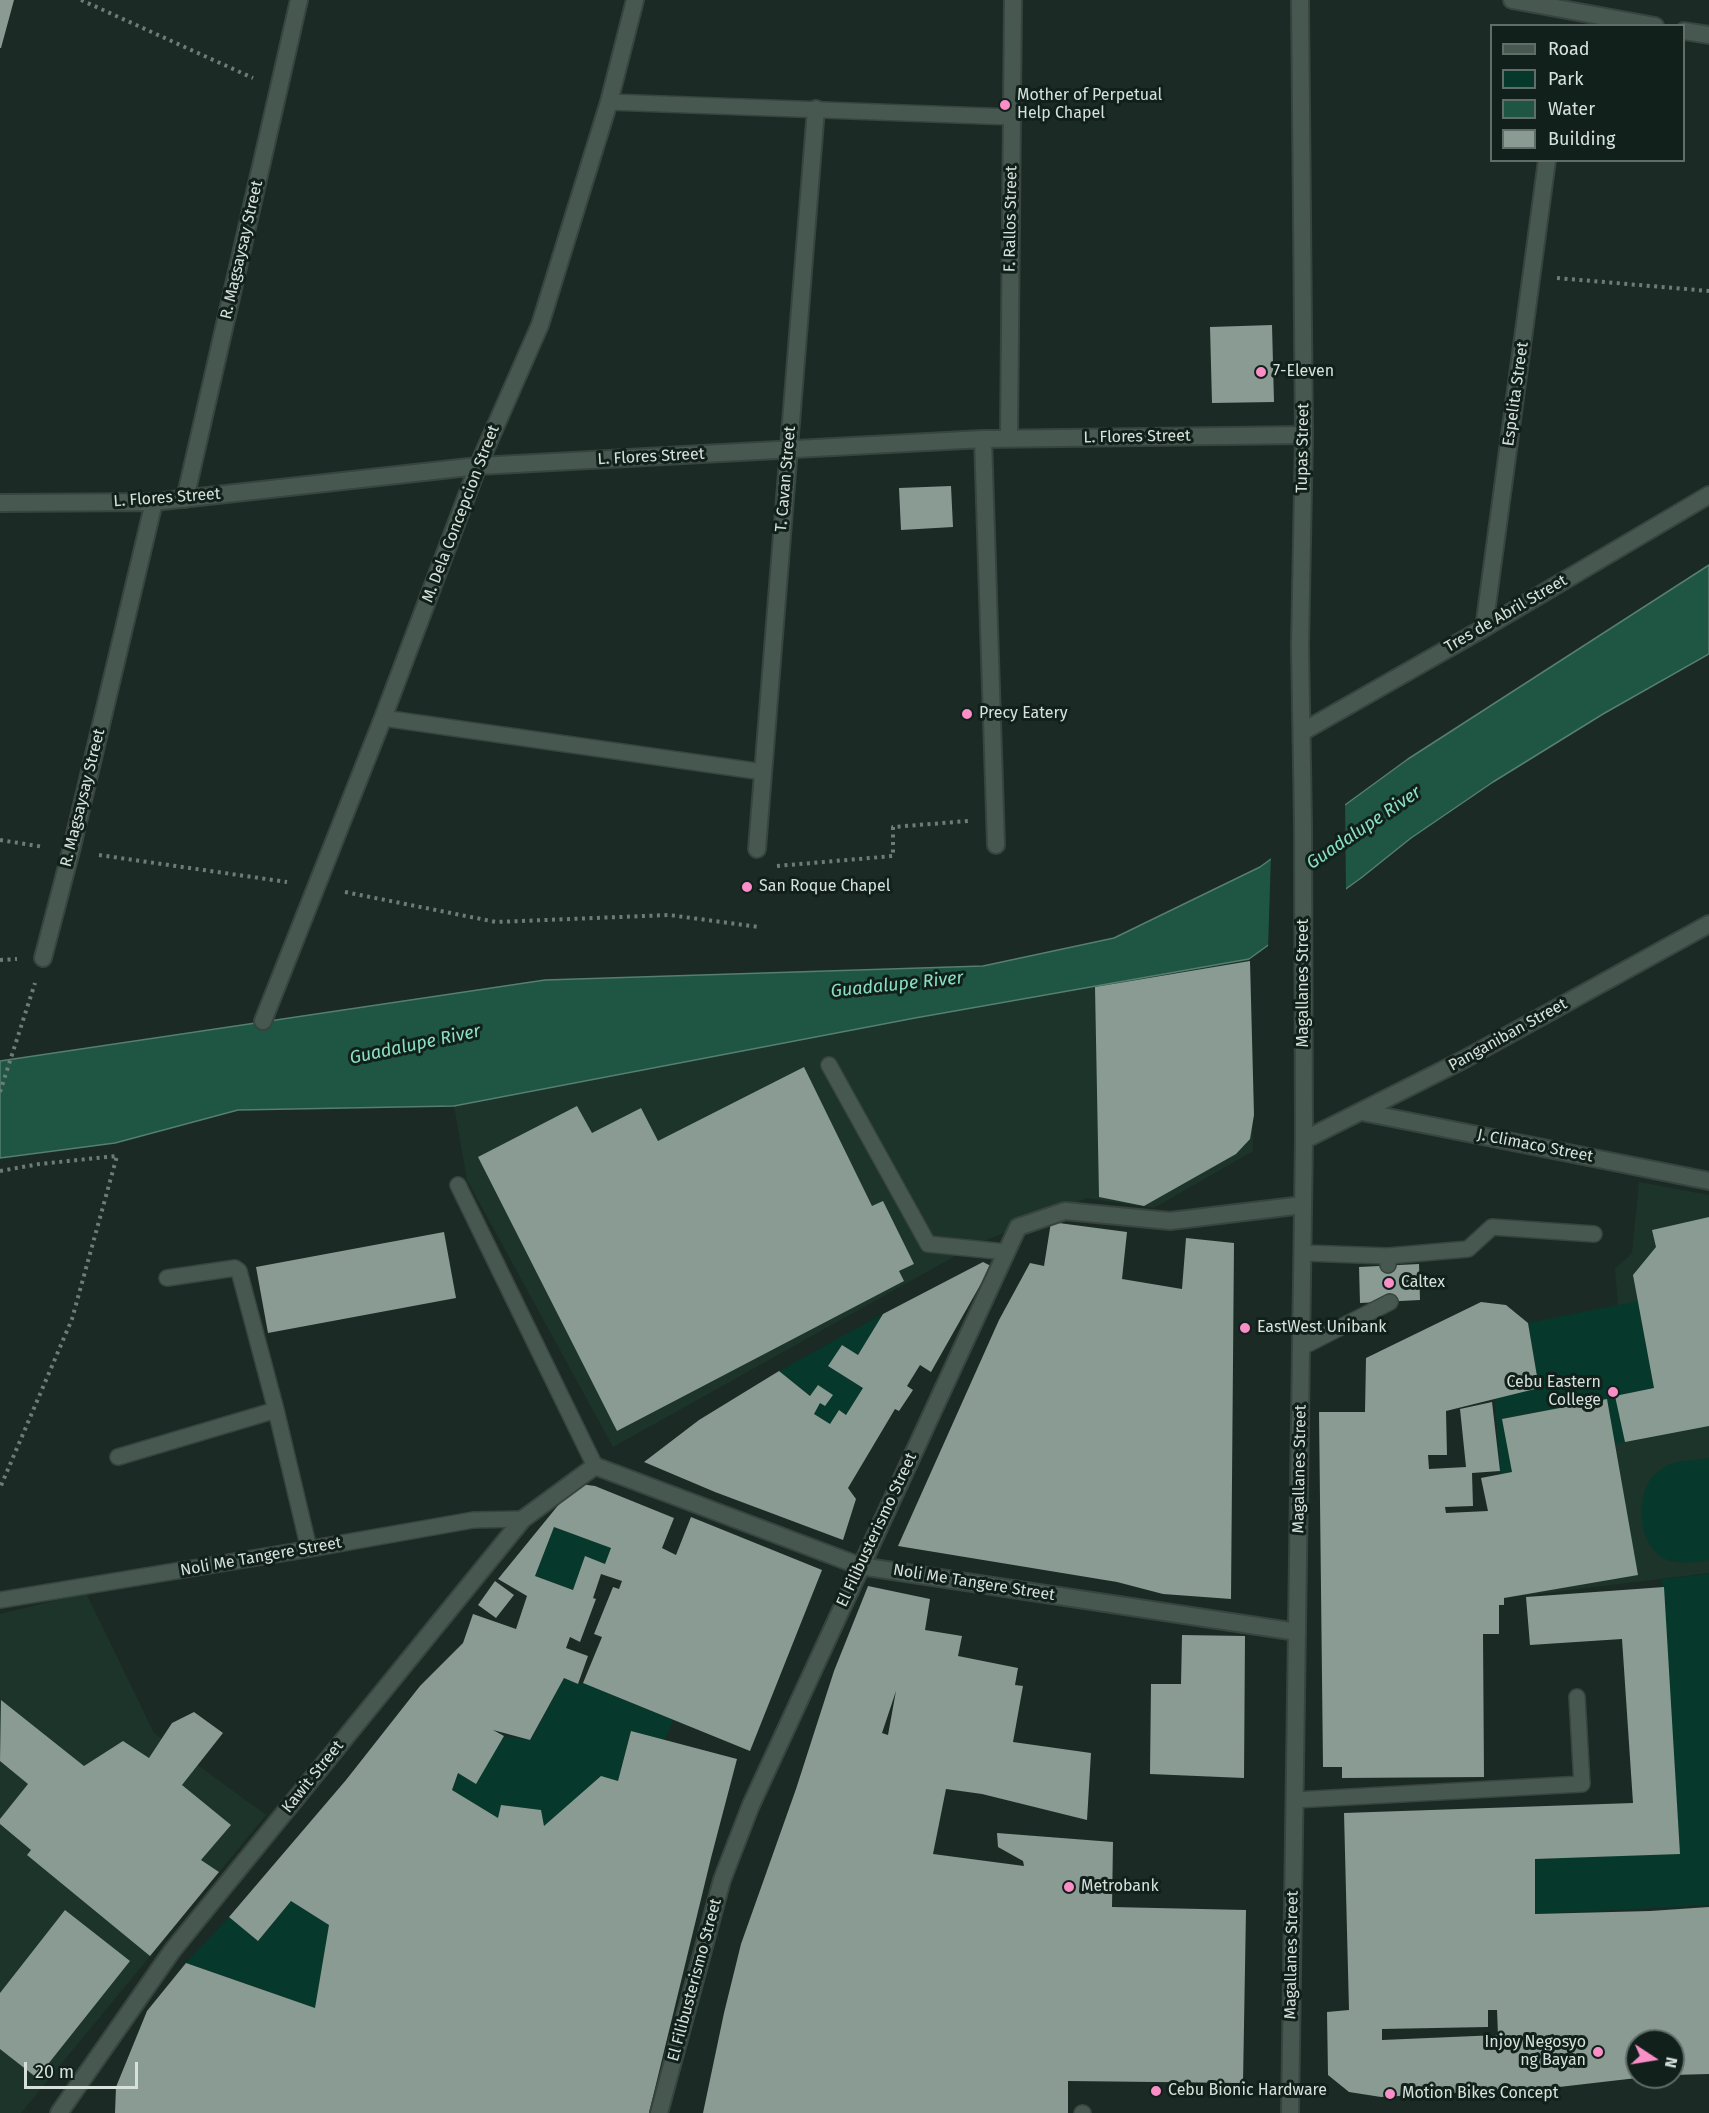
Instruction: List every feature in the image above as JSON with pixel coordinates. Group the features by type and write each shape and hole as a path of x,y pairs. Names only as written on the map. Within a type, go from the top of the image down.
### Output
{"street":[{"name":"R. Magsaysay Street","path":"184,499 299,0"},
{"name":"M. Dela Concepcion Street","path":"263,1021 318,887 478,466 540,325 609,102 635,0"},
{"name":"F. Rallos Street","path":"1009,438 1013,0"},
{"name":"Tupas Street","path":"1300,0 1304,435 1300,646 1303,824"},
{"path":"1512,0 1567,12 1642,24"},
{"path":"1685,31 1709,35"},
{"name":"T. Cavan Street","path":"757,849 816,110"},
{"name":"Espelita Street","path":"1484,628 1547,162"},
{"name":"L. Flores Street","path":"0,503 154,502 478,466 789,449 1009,438 1304,435"},
{"path":"983,439 996,845"},
{"name":"Tres de Abril Street","path":"1302,732 1709,495"},
{"name":"R. Magsaysay Street","path":"43,958 71,851 154,502"},
{"name":"Magallanes Street","path":"1290,2113 1304,1205 1303,824"},
{"name":"Panganiban Street","path":"1304,1140 1463,1060 1709,924"},
{"name":"J. Climaco Street","path":"1362,1112 1709,1181"},
{"name":"El Filibusterismo Street","path":"659,2113 722,1880 751,1804 1018,1227 1065,1210 1170,1221 1304,1205"},
{"name":"Kawit Street","path":"59,2113 172,1951 523,1519 595,1466"},
{"name":"Noli Me Tangere Street","path":"595,1466 860,1566 1297,1632"}],"lane":[{"path":"609,102 1012,117"},
{"path":"383,718 763,772"},
{"path":"830,1065 928,1244 1006,1252"},
{"path":"458,1185 595,1466"},
{"path":"1303,1253 1388,1261 1468,1249 1492,1227 1594,1234"},
{"path":"167,1278 235,1268 240,1270 309,1549"},
{"path":"1302,1347 1390,1302"},
{"path":"118,1457 276,1410"},
{"name":"Noli Me Tangere Street","path":"0,1600 473,1520 523,1519"},
{"path":"1294,1800 1582,1784 1577,1697"}],"path":[{"path":"81,0 278,90"},
{"path":"1532,276 1709,291"},
{"path":"757,849 775,866 893,856 893,827 996,819"},
{"path":"0,840 318,887 496,922 669,915 759,927"},
{"path":"0,1092 43,958"},
{"path":"0,1171 39,1164 117,1156 72,1319 0,1488"}],"shaded area":[{"path":"1249,959 1253,1151 1154,1208 1087,1198 975,1245 613,1447 467,1180 454,1106 915,1018"},
{"name":"Cebu Eastern College","path":"1639,1182 1709,1195 1709,1573 1504,1598 1481,1478 1511,1472 1495,1399 1539,1386 1528,1323 1618,1305 1615,1269 1632,1253"},
{"path":"86,1593 154,1733 266,1815 21,2113 0,2113 0,1614"}],"green space":[{"path":"1638,1301 1654,1388 1616,1396 1625,1442 1615,1444 1607,1399 1502,1418 1512,1472 1500,1474 1495,1399 1539,1386 1528,1323"},
{"path":"883,1314 858,1355 842,1345 828,1366 863,1388 846,1415 839,1410 830,1424 814,1414 820,1403 779,1371"},
{"path":"1709,1458 1709,1560 1673,1562 1658,1554 1650,1546 1645,1535 1641,1509 1647,1485 1654,1475 1672,1463"},
{"path":"554,1527 611,1548 605,1564 585,1557 573,1590 535,1576"},
{"path":"1709,1574 1709,1905 1535,1914 1535,1859 1680,1853 1662,1579"},
{"path":"564,1678 578,1684 583,1683 673,1720 665,1740 631,1731 618,1781 601,1777 544,1826 540,1810 501,1805 498,1818 452,1790 458,1773 473,1782 504,1736 531,1740"},
{"path":"291,1901 329,1925 315,2008 186,1963 229,1917 258,1941"}],"water":[{"name":"Guadalupe River","path":"1709,565 1709,654 1603,714 1493,782 1411,838 1361,878 1249,959 915,1018 454,1106 238,1110 115,1143 0,1158 0,1061 545,980 983,966 1114,938 1260,867 1408,759"}],"pier":[{"path":"1345,801 1346,893 1268,949 1271,855"}],"building":[{"path":"0,0 14,0 1,48 0,48"},
{"path":"1272,325 1274,402 1212,403 1210,327"},
{"path":"951,486 953,527 901,530 899,488"},
{"path":"1250,961 1254,1115 1250,1139 1236,1154 1144,1206 1099,1197 1095,987"},
{"path":"804,1067 872,1206 883,1201 914,1264 899,1271 904,1281 617,1431 478,1157 577,1106 592,1133 641,1108 658,1141"},
{"path":"1709,1217 1709,1426 1625,1442 1615,1396 1654,1388 1633,1275 1656,1247 1652,1230"},
{"path":"1051,1222 1127,1232 1122,1279 1182,1289 1186,1238 1234,1243 1231,1599 1163,1594 1117,1582 898,1546 999,1320 1030,1263 1044,1266"},
{"path":"444,1232 456,1298 268,1333 256,1267"},
{"path":"983,1262 991,1266 931,1372 920,1365 907,1386 913,1390 899,1411 895,1409 848,1488 856,1499 843,1540 715,1492 644,1462 699,1420 779,1371 810,1396 818,1385 833,1395 825,1406 820,1403 814,1414 830,1424 839,1410 846,1415 863,1388 828,1366 842,1345 858,1355 883,1314"},
{"name":"Caltex","path":"1419,1264 1420,1300 1360,1303 1359,1267"},
{"path":"1481,1302 1506,1305 1528,1323 1539,1388 1446,1411 1447,1455 1428,1455 1429,1469 1466,1467 1460,1409 1492,1402 1500,1471 1472,1473 1473,1506 1445,1507 1446,1513 1488,1511 1481,1478 1512,1472 1502,1419 1607,1399 1638,1575 1504,1598 1504,1605 1499,1605 1499,1634 1483,1634 1484,1777 1342,1778 1342,1767 1323,1767 1319,1412 1365,1412 1366,1358"},
{"path":"580,1484 595,1486 674,1518 662,1548 676,1555 691,1517 822,1570 750,1751 583,1683 602,1637 594,1634 613,1587 619,1589 622,1581 601,1574 593,1598 596,1599 580,1642 570,1637 566,1648 588,1656 578,1684 564,1678 530,1740 493,1730 504,1736 476,1784 458,1773 452,1790 498,1818 501,1805 541,1810 544,1826 601,1776 618,1781 631,1731 737,1759 649,2113 115,2113 116,2087 147,2011 186,1963 315,2008 329,1925 291,1901 258,1941 229,1917 346,1780 420,1686 463,1643 473,1614 516,1629 527,1596 498,1579 569,1492","holes":["554,1527 611,1548 605,1564 585,1556 573,1590 535,1576"]},
{"path":"495,1581 514,1595 496,1618 478,1605"},
{"path":"868,1586 930,1599 925,1630 962,1636 958,1656 1018,1668 1015,1685 1023,1686 1013,1742 1091,1753 1087,1820 982,1794 946,1789 933,1854 1024,1866 1023,1861 998,1847 997,1833 1113,1842 1112,1907 1246,1910 1243,2083 1068,2081 1068,2113 703,2113 741,1944 796,1789 834,1671","holes":["896,1691 888,1735 882,1733"]},
{"path":"1664,1587 1680,1854 1535,1859 1535,1914 1709,1907 1709,2074 1685,2075 1685,2029 1625,2029 1625,2079 1559,2087 1381,2097 1349,2092 1328,2075 1327,2012 1349,2010 1344,1813 1633,1803 1622,1639 1530,1645 1526,1597","holes":["1488,2010 1497,2010 1498,2035 1382,2040 1382,2029 1488,2027"]},
{"path":"1182,1635 1245,1636 1244,1778 1150,1774 1151,1684 1181,1684"},
{"path":"1,1700 84,1766 123,1741 149,1758 172,1723 194,1712 223,1733 182,1785 231,1825 201,1860 219,1872 150,1956 27,1855 31,1850 0,1824 0,1819 28,1784 0,1761"},
{"path":"65,1910 130,1961 37,2078 0,2049 0,1993"}],"place":[{"name":"Mother of Perpetual Help Chapel","path":"1005,105"},
{"name":"7-Eleven","path":"1261,372"},
{"name":"Precy Eatery","path":"967,714"},
{"name":"San Roque Chapel","path":"747,887"},
{"name":"Caltex","path":"1389,1283"},
{"name":"EastWest Unibank","path":"1245,1328"},
{"name":"Cebu Eastern College","path":"1613,1392"},
{"name":"Metrobank","path":"1069,1887"},
{"name":"Injoy Negosyo ng Bayan","path":"1598,2052"},
{"name":"Cebu Bionic Hardware","path":"1156,2091"},
{"name":"Motion Bikes Concept","path":"1390,2094"}]}
